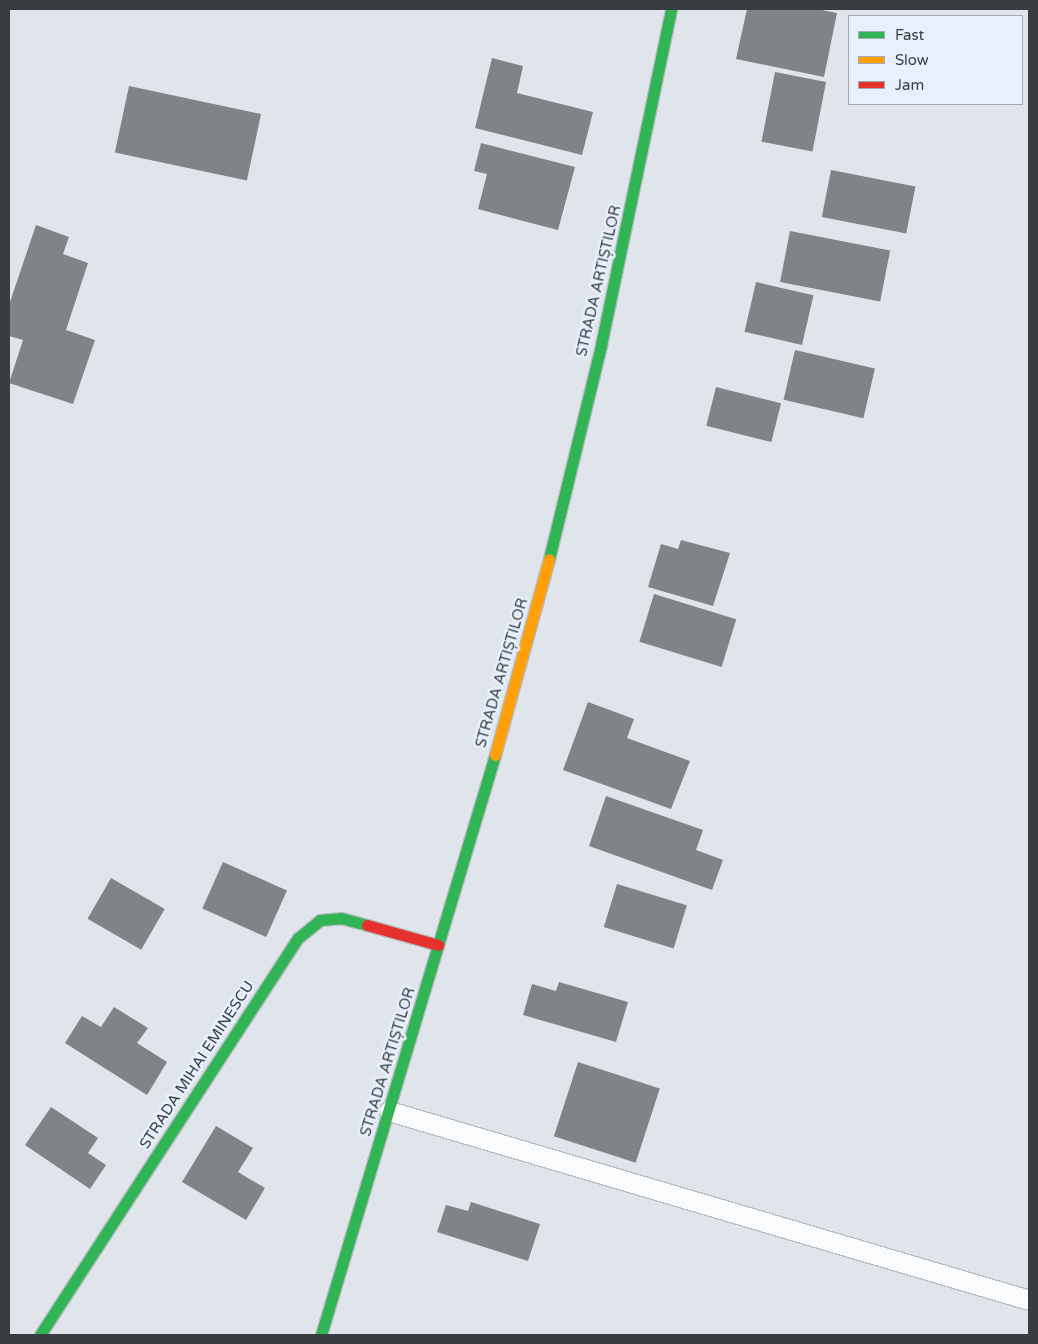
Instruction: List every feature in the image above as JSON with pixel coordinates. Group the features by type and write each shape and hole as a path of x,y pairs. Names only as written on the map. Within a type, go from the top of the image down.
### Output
{"street":[{"name":"STRADA ARTIȘTILOR","path":"321,1335 530,637 601,345 671,9"},
{"name":"STRADA MIHAI EMINESCU","path":"40,1335 298,938 320,920 341,918 438,945"}],"lane":[{"path":"389,1111 1029,1300"}],"building":[{"path":"747,9 817,9 837,13 824,77 736,59"},
{"path":"492,58 523,66 517,93 593,112 582,155 475,128"},
{"path":"775,72 826,82 812,152 761,142"},
{"path":"129,86 261,114 247,181 115,153"},
{"path":"481,143 575,167 558,230 478,209 487,174 474,171"},
{"path":"831,170 915,186 906,234 822,217"},
{"path":"36,225 69,237 63,254 88,263 66,330 95,340 73,404 9,383 23,340 9,336 9,305"},
{"path":"790,231 890,250 880,302 780,282"},
{"path":"756,282 813,295 802,345 745,332"},
{"path":"795,350 875,368 863,418 784,400"},
{"path":"716,387 781,403 771,442 706,426"},
{"path":"681,540 730,553 713,606 648,587 661,544 678,549"},
{"path":"654,594 736,619 722,667 639,642"},
{"path":"588,702 634,719 627,738 690,761 671,809 563,770"},
{"path":"606,796 703,830 696,850 723,860 712,890 589,846"},
{"path":"223,862 287,890 266,937 202,909"},
{"path":"111,878 165,909 141,950 88,919"},
{"path":"617,884 687,905 674,948 604,927"},
{"path":"559,982 628,1002 616,1042 523,1015 532,984 556,991"},
{"path":"114,1007 148,1028 137,1043 167,1062 147,1095 65,1043 82,1016 101,1027"},
{"path":"578,1062 660,1089 636,1163 554,1136"},
{"path":"51,1107 98,1138 88,1153 106,1165 90,1189 25,1145"},
{"path":"216,1126 253,1148 238,1172 265,1188 246,1220 182,1182"},
{"path":"471,1202 540,1224 528,1261 437,1232 446,1205 468,1211"}],"traffic: fast":[{"path":"549,559 601,345 671,9"},
{"path":"321,1335 495,755"},
{"path":"40,1335 298,938 320,920 341,918 367,925"}],"traffic: slow":[{"path":"495,755 549,559"}],"traffic: jam":[{"path":"367,925 438,945"}]}
